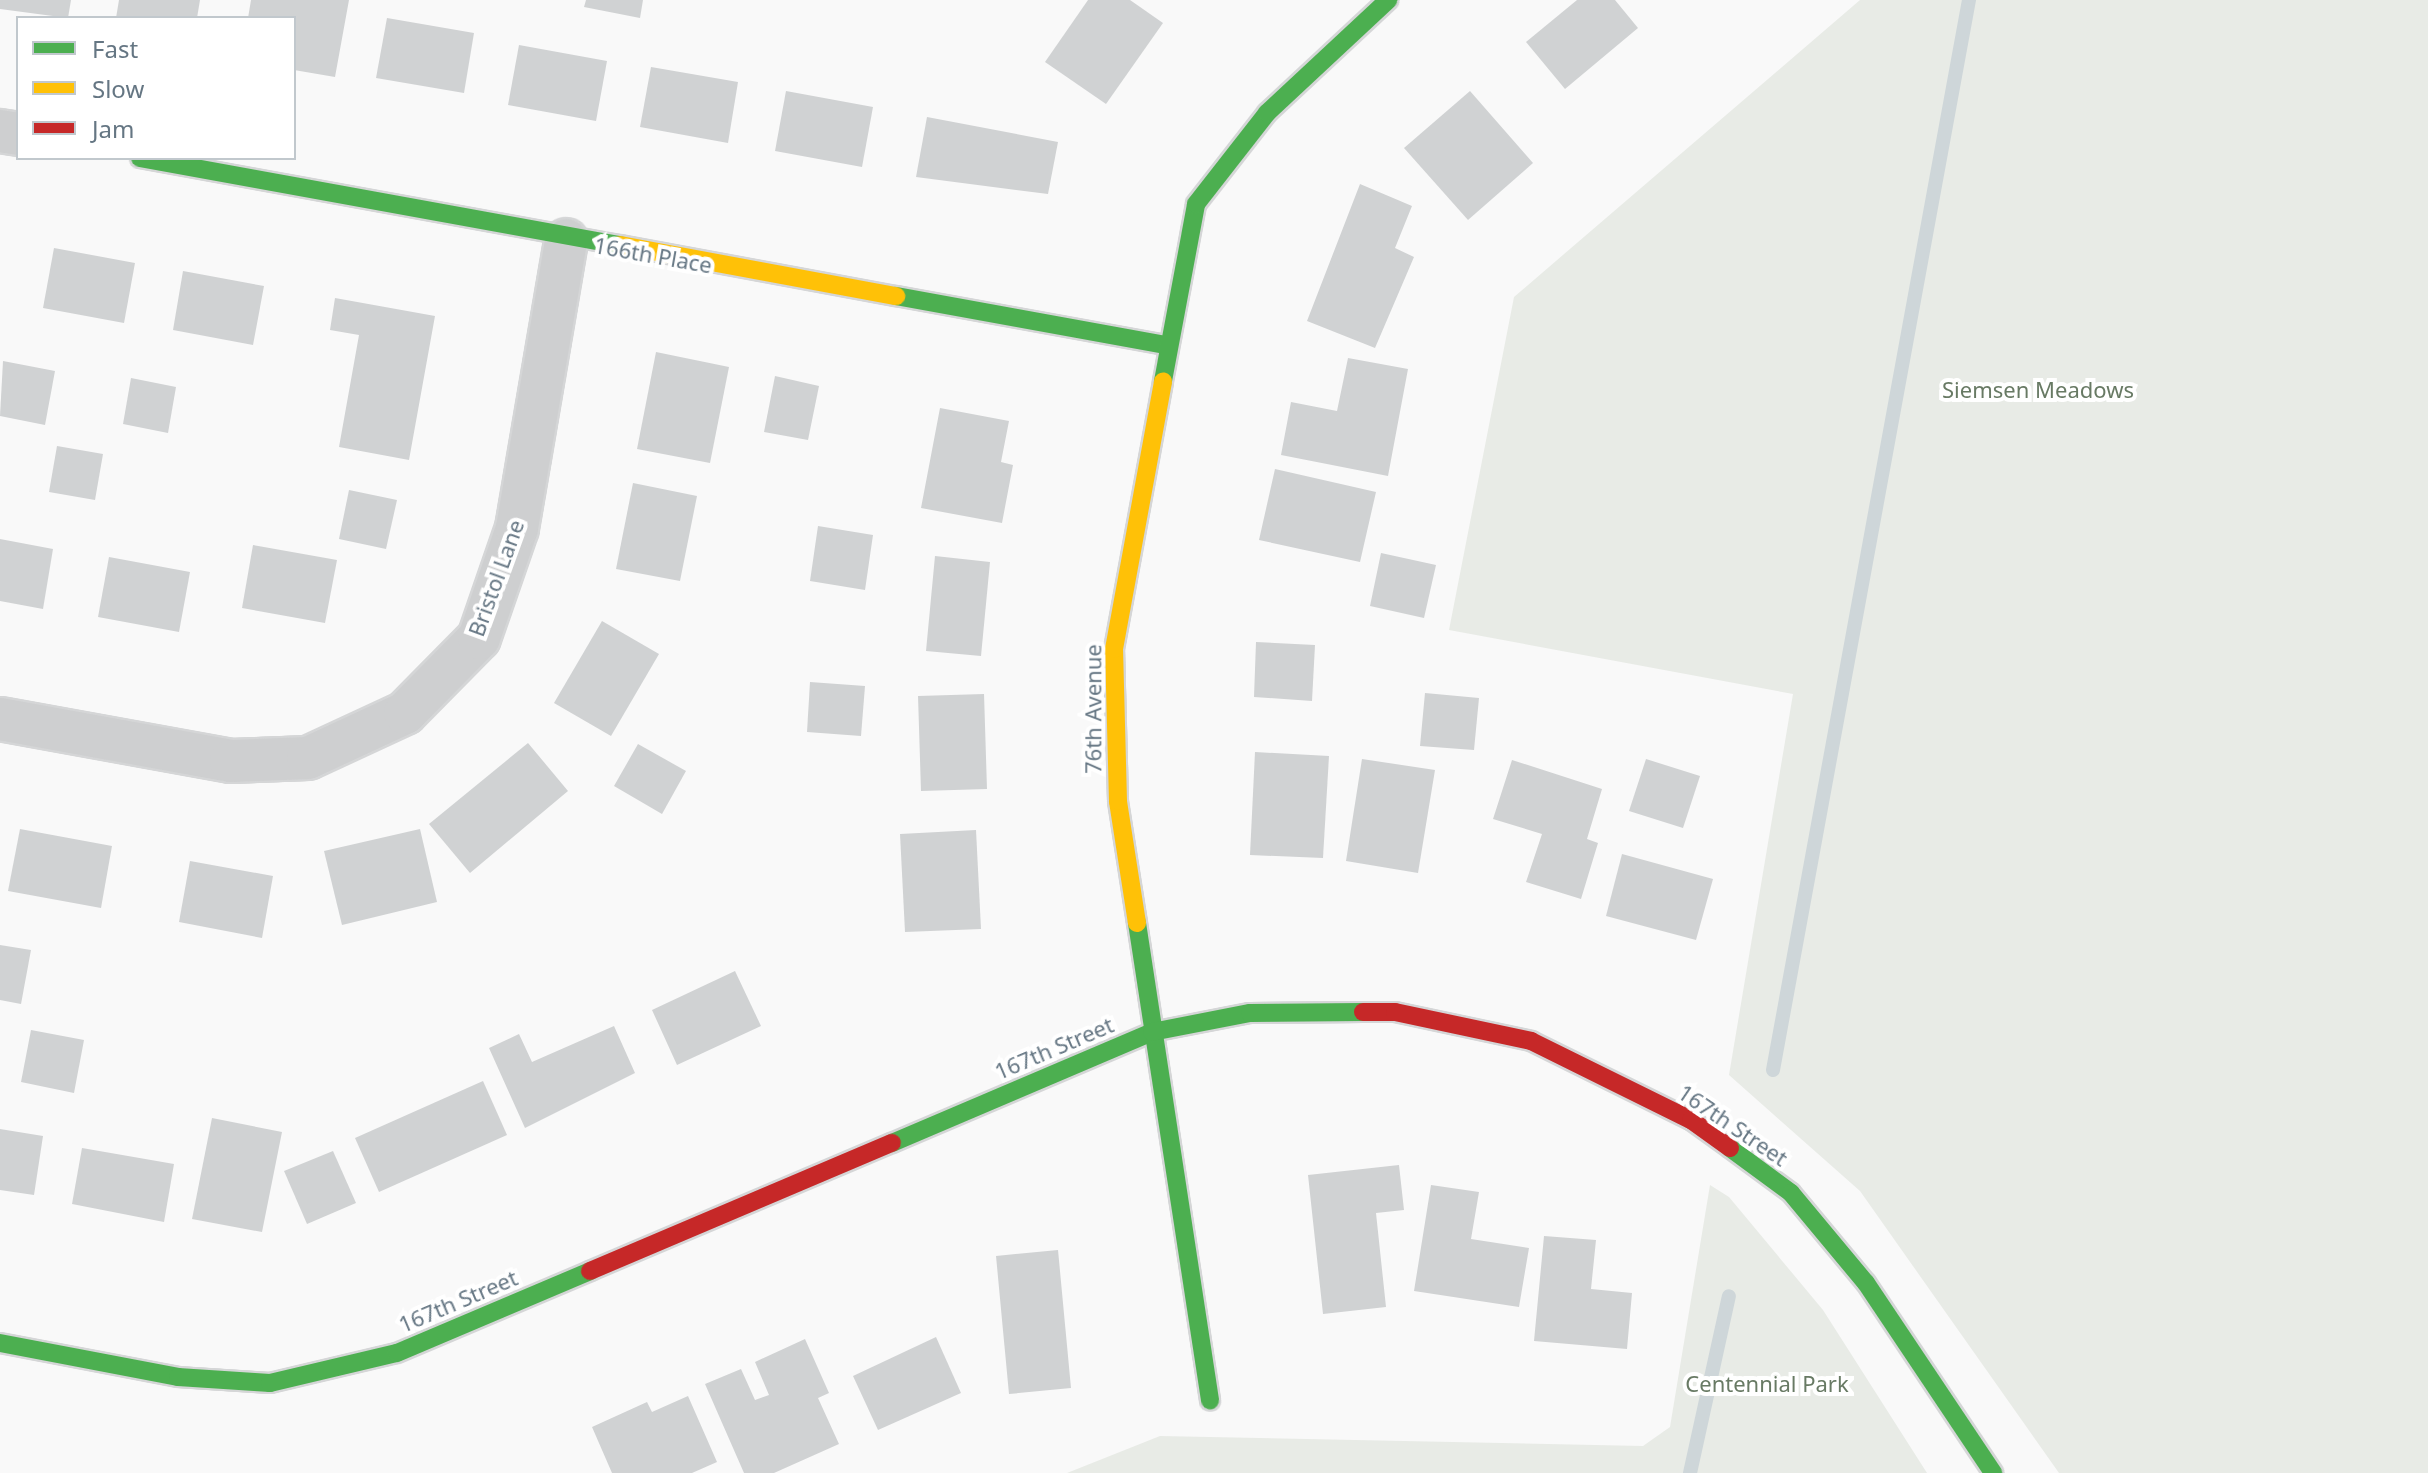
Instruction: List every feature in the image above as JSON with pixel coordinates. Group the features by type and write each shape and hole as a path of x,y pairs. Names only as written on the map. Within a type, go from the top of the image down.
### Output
{"street":[{"name":"76th Avenue","path":"1210,1400 1118,801 1114,649 1166,345 1196,204 1267,113 1388,0"},
{"name":"166th Place","path":"150,160 566,240 1166,345"},
{"name":"Bristol Lane","path":"0,719 231,761 308,758 405,713 479,638 517,528 566,240"},
{"name":"167th Street","path":"0,1343 178,1377 270,1383 330,1374 397,1353 1152,1032 1250,1013 1328,1008 1455,1021 1531,1041 1691,1120 1791,1193 1866,1283 1993,1473"}],"green space":[{"name":"Siemsen Meadows","path":"1860,0 2428,0 2428,1473 2059,1473 1860,1191 1729,1075 1793,694 1449,630 1514,297"},
{"name":"Centennial Park","path":"1710,1185 1729,1197 1823,1310 1927,1473 1067,1473 1160,1436 1643,1446 1670,1427"}],"building":[{"path":"0,0 71,0 68,16 0,9"},
{"path":"119,0 200,0 197,16 116,16"},
{"path":"251,0 349,0 335,77 296,70 296,16 248,16"},
{"path":"586,0 643,0 640,18 584,7"},
{"path":"1088,0 1130,0 1163,23 1106,104 1045,62"},
{"path":"1577,0 1615,0 1638,28 1565,89 1526,42"},
{"path":"387,18 474,33 464,93 376,78"},
{"path":"519,45 607,61 596,121 508,105"},
{"path":"651,67 738,82 728,143 640,127"},
{"path":"786,91 873,107 862,167 775,151"},
{"path":"1470,91 1533,163 1468,220 1404,148"},
{"path":"927,117 1058,142 1048,194 916,177"},
{"path":"1360,184 1412,206 1395,248 1414,257 1375,348 1307,321"},
{"path":"54,248 135,263 124,323 43,308"},
{"path":"183,271 264,286 253,345 173,330"},
{"path":"335,298 435,316 409,460 339,447 359,335 330,330"},
{"path":"656,352 729,367 710,463 637,449"},
{"path":"1348,358 1408,369 1388,476 1281,455 1291,402 1337,411"},
{"path":"3,361 55,371 45,425 0,416"},
{"path":"775,376 819,386 808,440 764,432"},
{"path":"131,378 176,387 168,433 123,424"},
{"path":"940,408 1009,421 1001,462 1013,465 1002,523 921,508"},
{"path":"57,446 103,454 95,500 49,492"},
{"path":"1275,469 1376,492 1360,562 1259,540"},
{"path":"633,483 697,496 680,581 616,569"},
{"path":"349,490 397,500 386,549 339,539"},
{"path":"818,526 873,535 865,590 810,581"},
{"path":"0,539 53,549 43,609 0,601"},
{"path":"253,545 337,560 325,623 242,608"},
{"path":"1381,553 1436,565 1424,618 1370,606"},
{"path":"935,556 990,562 981,656 926,651"},
{"path":"109,557 190,572 179,632 98,617"},
{"path":"602,621 659,654 611,736 554,703"},
{"path":"1256,642 1315,645 1312,701 1254,697"},
{"path":"810,682 865,686 861,736 807,732"},
{"path":"1425,693 1479,698 1474,750 1420,746"},
{"path":"984,694 987,789 921,791 918,696"},
{"path":"528,743 568,791 470,873 429,824"},
{"path":"638,744 686,771 662,814 614,786"},
{"path":"1255,752 1329,756 1323,858 1250,855"},
{"path":"1362,759 1435,770 1418,873 1346,861"},
{"path":"1646,759 1700,776 1683,828 1629,811"},
{"path":"1512,760 1602,789 1587,839 1598,843 1581,899 1526,882 1542,834 1493,819"},
{"path":"20,829 112,846 101,908 8,891"},
{"path":"420,829 437,902 342,925 324,851"},
{"path":"976,830 981,929 905,932 900,834"},
{"path":"1622,854 1713,879 1696,940 1606,916"},
{"path":"190,861 273,876 262,938 179,922"},
{"path":"0,945 31,950 21,1004 0,1000"},
{"path":"735,971 761,1026 677,1065 652,1010"},
{"path":"614,1026 635,1073 525,1128 489,1048 519,1034 532,1062"},
{"path":"31,1030 84,1040 74,1093 21,1082"},
{"path":"483,1081 507,1135 379,1192 355,1138"},
{"path":"212,1118 282,1132 262,1232 192,1219"},
{"path":"0,1129 43,1136 34,1195 0,1190"},
{"path":"82,1148 174,1164 164,1222 72,1204"},
{"path":"333,1151 356,1203 307,1224 284,1171"},
{"path":"1399,1165 1404,1210 1376,1213 1386,1307 1323,1314 1308,1175"},
{"path":"1431,1185 1479,1192 1471,1239 1529,1248 1519,1307 1414,1291"},
{"path":"1544,1236 1596,1240 1591,1289 1632,1293 1627,1349 1534,1341"},
{"path":"1058,1250 1071,1388 1009,1394 996,1256"},
{"path":"936,1337 961,1393 878,1430 853,1376"},
{"path":"805,1339 829,1393 818,1398 839,1444 774,1473 744,1473 705,1384 741,1369 755,1400 769,1395 755,1362"},
{"path":"688,1396 717,1462 692,1473 612,1473 592,1427 647,1402 652,1412"}],"waterway":[{"path":"1773,1070 1969,0"},
{"path":"1690,1473 1729,1296"}],"traffic: fast":[{"path":"1163,381 1196,204 1267,113 1388,0"},
{"path":"151,160 620,245"},
{"path":"896,296 1166,345"},
{"path":"1137,923 1210,1400"},
{"path":"892,1143 1152,1032 1250,1013 1363,1012"},
{"path":"1730,1148 1791,1193 1866,1283 1993,1473"},
{"path":"0,1343 178,1377 270,1383 397,1353 590,1271"}],"traffic: slow":[{"path":"620,245 896,296"},
{"path":"1137,923 1118,801 1114,649 1163,381"}],"traffic: jam":[{"path":"1363,1012 1395,1012 1531,1041 1691,1120 1730,1148"},
{"path":"590,1271 892,1143"}]}
